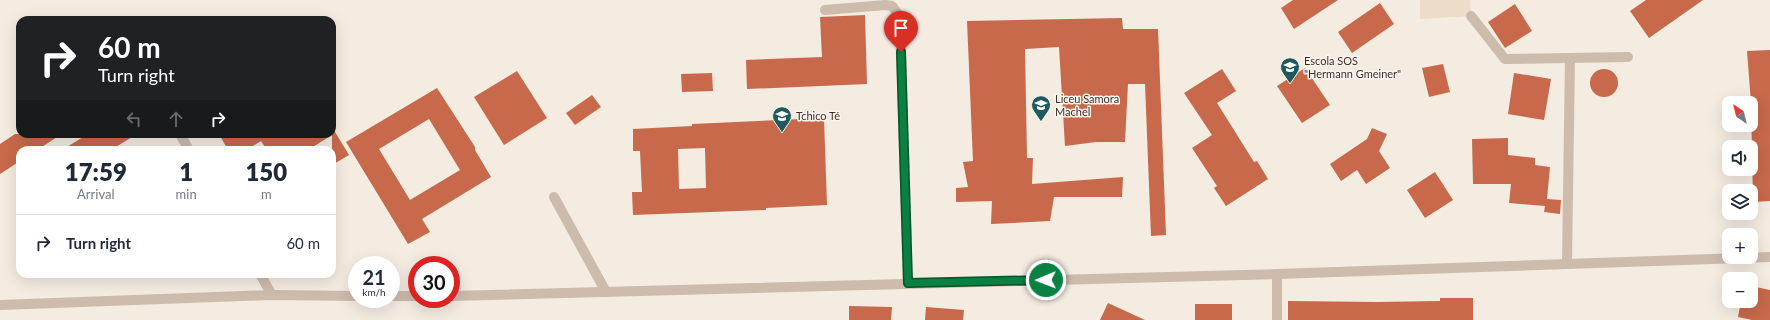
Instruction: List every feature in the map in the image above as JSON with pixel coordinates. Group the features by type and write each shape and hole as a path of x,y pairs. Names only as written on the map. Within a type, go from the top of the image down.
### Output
{"street":[{"path":"825,10 885,5 892,6 898,14 900,29 908,283"},
{"path":"1471,16 1505,59 1628,57"},
{"path":"1567,263 1570,58"},
{"path":"554,197 606,292"},
{"path":"460,296 1277,274 1770,257"},
{"path":"1277,274 1277,320"},
{"path":"262,278 272,295"},
{"path":"0,305 272,295 348,296"}],"shaded area":[{"path":"1420,0 1470,0 1471,16 1420,19"}],"building":[{"path":"1293,0 1338,0 1294,29 1281,8"},
{"path":"1646,0 1703,0 1649,38 1630,11"},
{"path":"1380,3 1394,24 1352,53 1338,32"},
{"path":"1515,4 1532,31 1505,48 1488,22"},
{"path":"865,15 867,84 747,89 746,60 822,57 820,17"},
{"path":"1122,18 1123,29 1158,29 1166,235 1151,236 1145,84 1128,84 1125,142 1096,142 1065,146 1059,47 1025,49 1027,158 1033,158 1032,184 1123,177 1122,197 1054,197 1050,221 991,224 992,201 956,202 956,188 968,187 963,162 973,161 967,21"},
{"path":"1770,50 1770,201 1758,202 1758,184 1753,184 1752,176 1758,176 1758,140 1752,140 1752,132 1758,132 1758,96 1750,96 1747,51"},
{"path":"1443,64 1450,92 1429,97 1422,68"},
{"path":"1305,68 1330,105 1302,123 1277,86"},
{"path":"1222,69 1236,91 1217,103 1254,162 1257,161 1268,179 1226,206 1214,188 1217,186 1192,148 1212,135 1184,93"},
{"path":"1604,69 1614,73 1618,83 1614,93 1604,97 1594,93 1590,83 1594,73"},
{"path":"517,71 547,118 504,145 474,97"},
{"path":"712,73 713,91 682,92 681,74"},
{"path":"1514,73 1551,79 1544,120 1508,114"},
{"path":"437,88 475,147 475,150 491,177 422,219 430,232 408,244 346,142","holes":["429,119 460,170 410,200 379,149"]},
{"path":"592,95 601,107 575,125 566,113"},
{"path":"824,118 827,205 766,208 766,210 633,215 632,192 642,192 640,151 633,151 633,129 692,126 692,124","holes":["705,148 706,188 679,189 678,149"]},
{"path":"1372,128 1387,134 1379,151 1390,168 1366,184 1357,170 1341,181 1330,164 1367,139"},
{"path":"15,134 16,138 56,138 43,146 16,146 16,164 0,174 0,144"},
{"path":"336,134 349,155 336,163 336,146 332,146 332,138 336,138"},
{"path":"82,138 130,138 118,146 68,146"},
{"path":"221,138 327,138 314,146 264,146 261,141 253,146 226,146"},
{"path":"1508,138 1508,155 1535,158 1535,165 1550,167 1547,199 1561,200 1560,214 1544,212 1545,206 1509,203 1511,184 1473,184 1472,139"},
{"path":"1435,172 1453,200 1425,218 1407,190"},
{"path":"1758,287 1770,290 1770,320 1752,320 1738,317 1740,308 1758,308"},
{"path":"1440,298 1473,298 1473,320 1288,320 1288,301 1440,301"},
{"path":"1108,303 1145,320 1100,320"},
{"path":"1195,304 1232,304 1232,320 1195,320"},
{"path":"849,306 892,307 891,320 849,320"},
{"path":"926,307 964,310 963,320 925,320"}],"place":[{"name":"Escola SOS \"Hermann Gmeiner\"","path":"1290,84"},
{"name":"Liceu Samora Machel","path":"1041,122"},
{"name":"Tchico Té","path":"782,133"}],"route":[{"path":"901,52 908,283 1046,280"}]}
